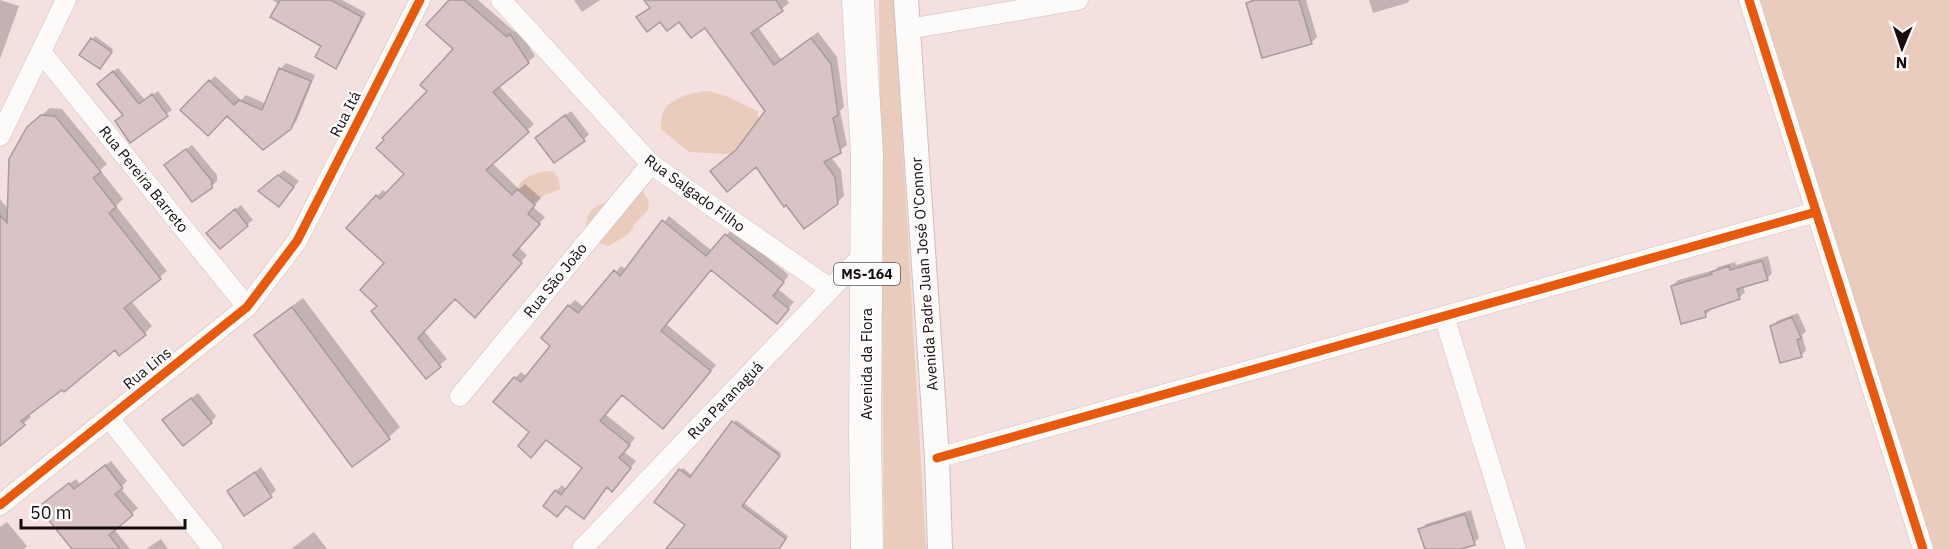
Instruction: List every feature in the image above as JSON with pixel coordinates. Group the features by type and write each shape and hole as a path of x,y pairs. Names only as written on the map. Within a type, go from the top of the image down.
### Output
{"main road":[{"name":"Avenida da Flora","path":"858,0 867,155 867,549"}],"street":[{"path":"0,136 66,0"},
{"name":"Rua Itá","path":"297,241 420,0"},
{"name":"Rua Salgado Filho","path":"501,0 651,164 831,289"},
{"name":"Avenida Padre Juan José O'Connor","path":"906,0 937,458 940,549"},
{"path":"908,29 1078,0"},
{"path":"1749,0 1923,549"},
{"name":"Rua Pereira Barreto","path":"41,52 247,307"},
{"name":"Rua São João","path":"460,396 651,164"},
{"path":"937,458 1816,212"},
{"name":"Rua Lins","path":"0,505 247,307 297,241"},
{"name":"Rua Paranaguá","path":"582,549 867,251"},
{"path":"1444,316 1516,549"},
{"path":"109,418 213,549"}],"shaded area":[{"path":"879,0 894,0 926,549 884,549"},
{"path":"1760,0 1950,0 1950,549 1933,549"},
{"path":"708,91 726,96 758,111 759,142 746,155 689,152 661,129 662,115 670,104 688,95"},
{"path":"544,171 554,172 559,180 560,189 543,196 528,207 515,195 525,178"},
{"path":"642,191 648,199 649,209 624,237 608,246 598,243 586,229 589,213 620,194"}],"building":[{"path":"280,0 331,0 362,17 336,69 315,57 321,46 270,17"},
{"path":"449,0 464,0 507,37 510,34 529,63 493,92 529,132 486,170 512,195 517,189 535,205 528,214 540,224 513,255 522,263 475,318 455,299 418,338 441,367 426,379 371,311 377,306 360,290 384,263 346,228 376,195 380,199 404,174 376,148 384,140 382,138 427,91 420,85 453,49 426,25"},
{"path":"644,0 776,0 783,11 751,33 774,65 811,38 831,64 838,115 833,118 841,153 824,162 835,177 838,204 804,229 786,205 784,207 756,167 727,192 710,171 736,150 765,111 705,28 691,38 679,22 667,31 660,22 647,32 636,17 650,8"},
{"path":"1255,0 1299,0 1312,44 1262,58 1246,3"},
{"path":"91,38 112,52 100,69 79,55"},
{"path":"279,68 311,81 291,129 263,150 227,116 208,136 180,110 209,80 234,105 239,100 262,110"},
{"path":"113,71 139,104 152,94 168,116 130,143 115,121 123,115 97,84"},
{"path":"41,115 55,116 101,172 93,178 116,207 109,213 161,279 124,308 146,335 119,356 115,350 64,392 62,390 21,421 25,425 0,446 0,215 7,223 9,159 27,127"},
{"path":"565,115 585,141 554,163 535,138"},
{"path":"186,149 212,181 212,188 192,202 164,165"},
{"path":"278,175 294,187 279,207 258,191"},
{"path":"235,209 248,226 220,249 206,233"},
{"path":"662,220 706,256 725,234 784,282 773,296 789,309 777,324 711,270 661,331 711,371 663,429 622,395 600,421 630,445 619,458 631,468 612,492 607,487 584,519 566,506 557,517 543,506 555,490 561,495 582,468 546,440 531,458 518,446 529,432 493,402 514,377 521,382 550,346 541,338 568,305 578,313 614,270 620,276"},
{"path":"1762,261 1768,280 1737,289 1740,299 1705,311 1706,317 1681,324 1671,286 1712,274 1711,272 1729,266 1730,270"},
{"path":"292,307 390,439 352,467 254,335"},
{"path":"1792,317 1801,338 1797,340 1802,357 1780,363 1770,326"},
{"path":"191,398 212,423 183,446 162,420"},
{"path":"732,421 780,456 742,506 786,539 779,549 666,549 685,525 654,502 679,469 690,477"},
{"path":"105,465 123,488 115,494 133,515 109,535 120,549 72,549 38,507 69,483 74,489"},
{"path":"255,472 272,497 244,516 227,491"},
{"path":"1465,514 1475,545 1461,549 1425,549 1418,529"}],"cycle path":[{"path":"0,505 247,307 297,241 420,0"},
{"path":"1749,0 1923,549"},
{"path":"937,458 1816,212"}]}
